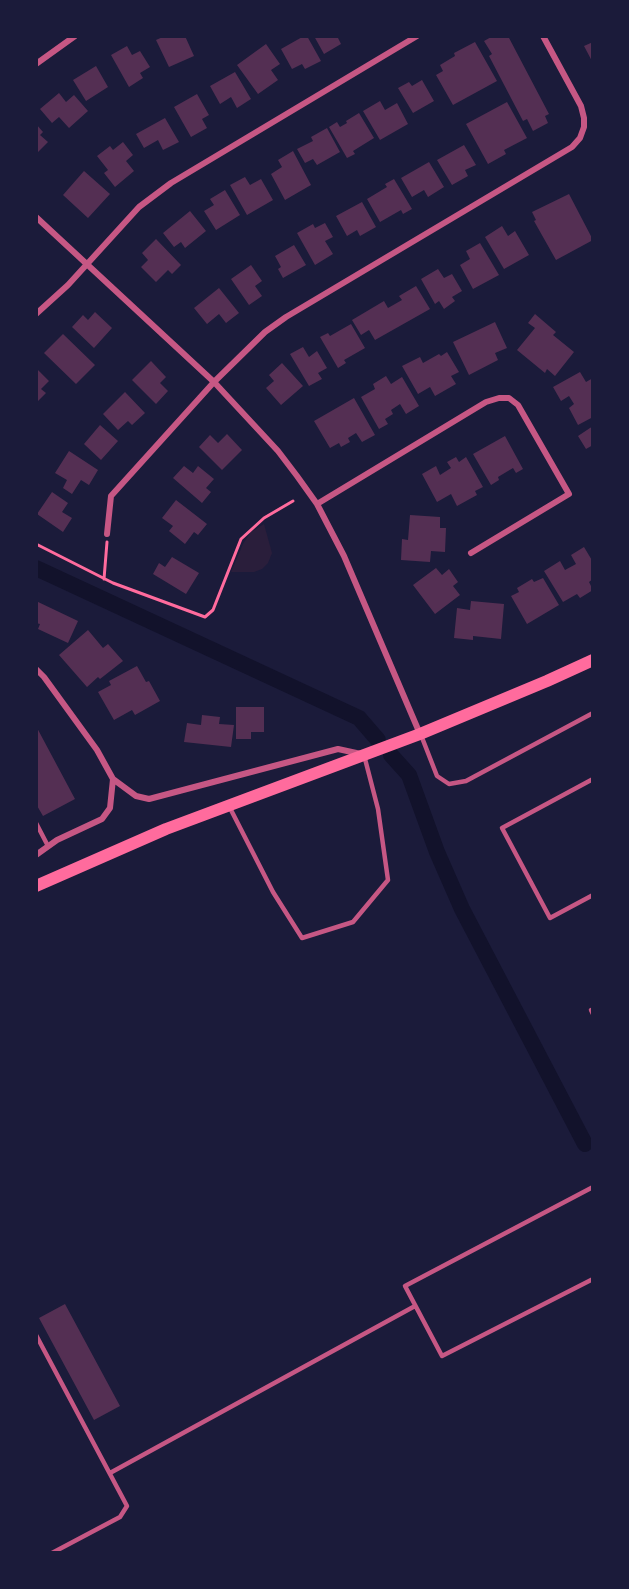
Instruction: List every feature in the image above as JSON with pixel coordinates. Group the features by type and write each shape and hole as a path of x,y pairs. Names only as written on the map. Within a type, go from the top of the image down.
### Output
{"main road":[{"path":"36,886 114,850 420,734 593,660"}],"street":[{"path":"36,64 75,36"},
{"path":"36,314 68,285 139,207 171,183 417,36"},
{"path":"107,534 111,496 214,382 265,332 286,317 572,147 580,138 584,127 581,106 543,36"},
{"path":"36,217 214,382 279,451 316,504 344,556 420,734"},
{"path":"316,504 486,402 509,398 518,405 569,494 471,553"},
{"path":"36,669 97,750 113,779 136,796 149,799 338,749 364,755"},
{"path":"36,855 57,840 102,819 110,808 113,779"}],"lane":[{"path":"420,734 437,776 449,784 466,781 593,713"},
{"path":"229,806 273,892 302,938 353,922 388,880 378,809 364,755"},
{"path":"593,779 502,828 550,918 593,895"},
{"path":"36,823 48,846"},
{"path":"593,1187 405,1286 442,1356 593,1279"},
{"path":"110,1473 415,1306"},
{"path":"36,1335 127,1506 120,1517 52,1553"}],"path":[{"path":"36,544 113,583 205,617 213,610 241,538 264,518 292,501"},
{"path":"104,579 107,534"}],"shaded area":[{"path":"264,524 272,553 268,563 262,569 254,572 231,572 251,532"}],"building":[{"path":"165,36 185,36 194,56 169,67 156,40"},
{"path":"307,36 321,61 305,69 302,64 292,69 281,49"},
{"path":"314,36 337,36 341,44 324,54"},
{"path":"493,36 508,36 549,114 545,116 548,123 533,131 527,119 523,121 489,56 492,54 484,41"},
{"path":"475,42 497,81 453,105 436,75 443,71 440,65 455,56 454,53"},
{"path":"593,42 593,63 584,46"},
{"path":"266,44 280,64 271,70 278,80 258,94 237,65"},
{"path":"127,46 132,55 140,51 150,67 140,73 143,78 129,87 111,55"},
{"path":"96,66 108,87 86,101 73,80"},
{"path":"235,72 251,99 237,108 231,97 220,104 210,86"},
{"path":"422,80 434,101 413,113 398,88 409,82 412,86"},
{"path":"59,93 66,102 74,95 88,111 69,128 59,117 52,123 40,109"},
{"path":"197,94 209,115 202,119 207,128 191,137 174,107"},
{"path":"380,101 385,110 397,103 408,124 380,140 363,111"},
{"path":"507,102 527,138 504,150 506,154 488,164 466,124"},
{"path":"359,113 374,138 353,151 355,154 347,158 329,127 337,122 340,127"},
{"path":"165,118 179,142 163,150 158,140 144,148 136,134"},
{"path":"36,124 43,132 40,135 48,142 36,154"},
{"path":"327,128 340,152 317,165 313,159 305,163 297,149 313,141 311,137"},
{"path":"123,142 133,155 126,161 134,171 115,187 104,173 108,170 97,156 110,146 113,150"},
{"path":"464,145 476,165 465,170 468,176 452,185 437,160"},
{"path":"293,151 311,185 285,200 271,174 282,167 278,160"},
{"path":"429,162 444,187 428,197 424,190 412,197 401,178"},
{"path":"84,171 110,194 88,218 63,195"},
{"path":"245,177 250,185 261,179 273,200 247,215 230,185"},
{"path":"394,179 412,209 403,214 401,210 380,222 367,199 387,187 385,184"},
{"path":"225,190 240,215 216,230 204,211 214,205 210,199"},
{"path":"569,194 593,240 556,260 534,221 536,220 532,212"},
{"path":"362,202 376,227 360,236 357,230 347,236 336,216"},
{"path":"190,211 206,231 185,248 181,242 174,247 163,233"},
{"path":"325,223 333,237 325,241 333,254 315,265 297,233 313,224 315,228"},
{"path":"502,226 508,236 515,231 529,255 504,269 485,237"},
{"path":"156,239 181,265 172,274 168,270 156,282 141,267 148,260 142,253"},
{"path":"480,243 499,275 473,289 460,265 470,259 466,251"},
{"path":"294,245 306,265 283,278 278,269 281,267 275,256"},
{"path":"251,265 262,281 255,286 262,296 249,305 231,279"},
{"path":"438,269 444,278 452,274 462,291 452,297 455,301 444,309 439,301 435,304 421,279"},
{"path":"416,286 430,309 375,340 369,330 361,335 352,320 384,301 388,308 402,300 399,296"},
{"path":"219,288 239,313 226,323 219,314 207,324 194,308"},
{"path":"95,312 112,328 94,348 72,327 83,315 88,320"},
{"path":"535,314 556,332 553,335 574,352 555,376 547,369 545,373 517,350 535,328 528,323"},
{"path":"495,322 507,348 495,353 498,360 469,375 453,342"},
{"path":"351,324 365,348 344,360 346,363 338,368 320,337 328,333 330,336"},
{"path":"63,334 95,365 76,384 44,353"},
{"path":"303,347 309,357 317,351 327,368 318,373 322,379 309,386 290,354"},
{"path":"447,352 459,372 451,376 456,384 435,396 430,387 418,394 402,366 420,357 423,363"},
{"path":"151,361 166,377 160,383 168,391 156,404 132,380"},
{"path":"282,363 303,386 281,405 266,388 274,381 269,375"},
{"path":"36,368 49,381 41,389 46,393 36,403"},
{"path":"580,372 586,382 593,378 593,417 578,425 569,408 574,404 569,396 561,401 553,387"},
{"path":"386,376 391,384 402,377 419,406 406,414 400,404 391,410 393,414 385,419 388,424 379,429 361,397 375,389 373,384"},
{"path":"125,392 145,413 132,425 128,421 118,430 103,414"},
{"path":"354,398 375,435 362,442 356,433 348,438 350,442 341,447 339,443 330,448 314,421"},
{"path":"100,425 118,441 101,460 84,444"},
{"path":"593,426 593,445 586,449 578,436"},
{"path":"227,434 242,450 222,470 199,447 210,435 218,443"},
{"path":"505,436 523,469 516,473 513,468 498,477 499,480 491,485 473,454"},
{"path":"69,451 98,470 89,485 81,480 72,494 63,488 67,480 55,473"},
{"path":"456,457 459,462 466,457 483,487 475,491 477,495 457,506 451,494 437,502 422,474 436,466 440,475 451,468 447,462"},
{"path":"184,466 193,473 198,466 214,479 206,488 211,492 202,503 173,478"},
{"path":"52,492 68,503 62,512 72,518 63,532 37,514"},
{"path":"176,500 207,524 198,535 194,532 185,544 169,531 173,526 162,518"},
{"path":"410,515 440,517 440,528 446,528 445,552 431,551 430,562 401,560 402,539 408,540"},
{"path":"584,547 593,562 593,579 589,582 593,590 580,598 577,594 563,602 544,571 560,561 565,570 576,564 571,555"},
{"path":"172,557 199,573 186,594 153,574 159,563 165,567"},
{"path":"436,568 442,575 449,569 458,582 453,586 460,595 435,614 413,585"},
{"path":"543,578 559,605 527,624 511,596 519,592 517,588 532,579 534,582"},
{"path":"36,601 78,621 68,643 38,629 40,624 36,623"},
{"path":"471,601 504,604 501,639 473,636 473,640 454,638 457,608 470,610"},
{"path":"88,630 103,648 108,644 123,661 87,687 59,655"},
{"path":"137,666 160,701 135,715 132,710 114,720 98,692 111,685 109,681"},
{"path":"236,707 264,707 264,732 251,732 251,739 236,739"},
{"path":"202,715 220,717 219,724 234,725 231,747 184,742 187,723 201,725"},
{"path":"36,726 75,799 43,816 36,804"},
{"path":"65,1304 120,1406 94,1420 39,1318"}],"waterway":[{"path":"36,568 359,718 378,740"},
{"path":"391,755 409,775 437,852 462,909 585,1144"}]}
